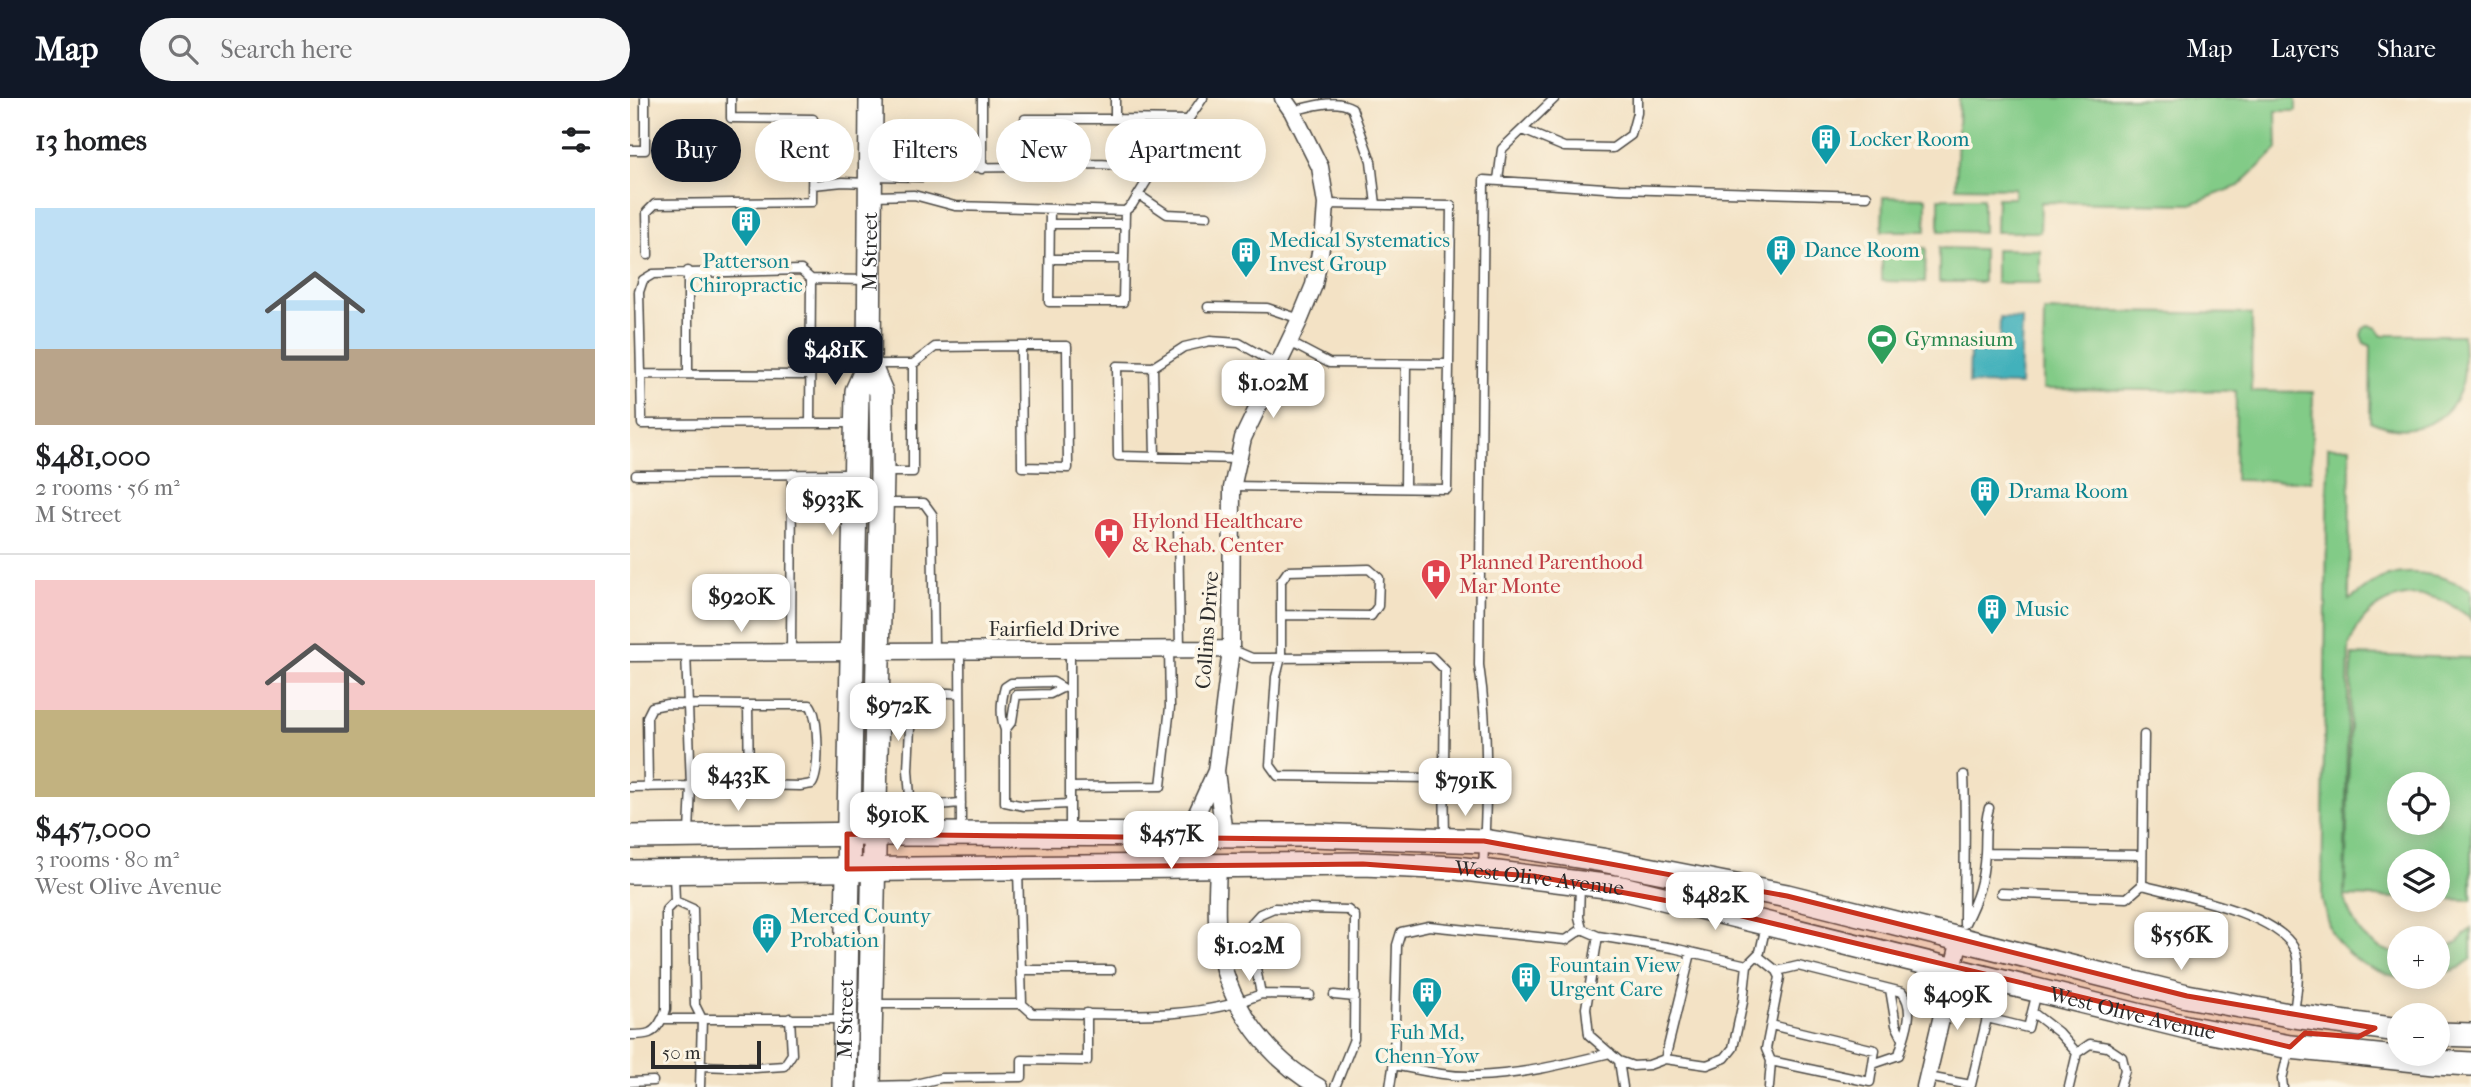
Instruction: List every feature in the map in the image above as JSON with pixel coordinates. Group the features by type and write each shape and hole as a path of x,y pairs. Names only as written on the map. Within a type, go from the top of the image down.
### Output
{"main road":[{"name":"M Street","path":"844,1087 856,423 857,391 869,364 871,98"},
{"name":"M Street","path":"869,364 881,392 882,472 869,1086"},
{"path":"1100,868 1128,853 1197,846 1224,835"},
{"name":"West Olive Avenue","path":"630,836 1311,835 1484,841 1602,860 1962,932 2187,996 2294,1016 2387,1029"},
{"path":"1217,866 1228,852 1236,849 1280,848 1293,845 1311,835"},
{"name":"West Olive Avenue","path":"630,872 1363,864 1483,870 1622,888 2186,1027 2290,1047 2471,1064"},
{"path":"2290,1047 2296,1036 2305,1033 2358,1037 2375,1028"},
{"path":"2450,1034 2471,1035"}],"street":[{"name":"Collins Drive","path":"1224,835 1216,771 1231,649 1232,486 1243,439 1300,319 1320,264 1326,204 1320,167 1287,105"},
{"name":"Fairfield Drive","path":"878,652 1231,649"},
{"path":"630,653 851,652"},
{"name":"Collins Drive","path":"1187,835 1216,771"},
{"path":"1217,866 1216,912 1220,952 1228,982 1258,1034 1278,1056 1319,1087"},
{"path":"1927,1082 1962,932"}],"lane":[{"path":"630,150 645,150 645,98"},
{"path":"648,255 647,212 655,204 812,202 813,119 731,118 731,98"},
{"path":"982,98 982,119"},
{"path":"1115,98 1115,119"},
{"path":"1189,119 1203,98"},
{"path":"1498,180 1502,149 1555,98"},
{"path":"1522,130 1564,147 1613,148 1631,135 1637,113 1637,98"},
{"path":"1287,105 1336,99 1346,102 1352,108 1371,160 1376,205"},
{"path":"982,169 996,168"},
{"path":"1483,870 1485,715 1479,665 1484,180 1619,189 1867,196"},
{"path":"813,185 843,182 870,185 955,206 1125,211 1146,182"},
{"path":"870,185 890,182"},
{"path":"1139,195 1167,214 1207,216"},
{"path":"1232,486 1447,489 1451,206 1326,204"},
{"path":"1050,209 1049,302 1123,302 1125,211"},
{"path":"1050,224 1124,224"},
{"path":"1050,259 1124,259"},
{"path":"856,423 642,424 639,292 643,280 653,274 688,271 801,270 811,279 870,280"},
{"path":"688,271 688,374"},
{"path":"810,423 811,279"},
{"path":"1208,307 1267,308 1300,319"},
{"path":"1239,459 1118,456 1117,366 1153,367 1184,346 1210,341 1239,343 1279,365"},
{"path":"1289,342 1329,363 1448,364"},
{"path":"869,364 913,364 935,347 1021,346 1067,346 1068,468 1022,467 1021,346"},
{"path":"882,472 913,472 913,364"},
{"path":"1405,488 1406,364"},
{"path":"1153,367 1155,457"},
{"path":"641,374 809,374"},
{"path":"791,652 792,474"},
{"path":"636,475 855,474"},
{"path":"881,503 925,503 932,514 934,651"},
{"path":"1070,787 1161,786 1174,649 1178,523"},
{"path":"1281,615 1371,616 1378,606 1379,578 1369,569 1288,571 1281,581 1281,615 1281,657 1276,677 1270,765 1278,776 1430,778 1444,771"},
{"path":"1070,649 1066,687 1070,835"},
{"path":"1231,649 1252,658 1432,657 1445,670 1445,839"},
{"path":"960,651 961,834"},
{"path":"687,652 691,786 689,836"},
{"path":"1066,687 1053,682 1011,683 1005,687 1002,697 1004,802 1024,806 1070,804"},
{"path":"1004,730 1012,721 1016,695 1050,694 1066,687"},
{"path":"960,693 932,694 915,699 911,706 908,770 910,797 915,803 961,803"},
{"path":"630,787 648,787 749,785 800,786 812,784 816,778 815,710 810,705 667,704 652,707 647,717 648,787"},
{"path":"748,705 749,785"},
{"path":"2001,893 2127,898 2142,885 2144,735"},
{"path":"1962,932 1966,840 1964,775"},
{"path":"1962,932 1980,892 1985,853 1985,819 1989,808"},
{"path":"1985,853 2143,855"},
{"path":"1018,868 1022,1004"},
{"path":"674,872 676,901"},
{"path":"1580,882 1579,917 1582,929"},
{"path":"2142,885 2245,913 2278,930 2295,950 2298,972 2294,1016"},
{"path":"630,1035 650,1035 663,1019 666,1009 666,910 676,901"},
{"path":"676,901 694,909 695,1005 702,1019 700,1087"},
{"path":"1261,994 1250,938 1250,925 1260,914 1274,908 1348,910 1355,916 1354,1039 1335,1087"},
{"path":"1598,936 1586,1008 1589,1035 1619,1061 1633,1066 1649,1065 1665,1059 1707,1065 1725,1058 1733,1048 1743,1002 1747,965 1760,952 1766,922"},
{"path":"1390,1087 1394,1065 1397,945 1401,932 1429,926 1566,940 1582,929"},
{"path":"1582,929 1598,936 1747,965"},
{"path":"1665,1059 1691,953"},
{"path":"1757,955 1777,971 1780,978 1766,1049 1771,1061 1769,1087"},
{"path":"1777,971 1798,966 1902,992 1909,1001 1909,1019 1899,1055 1873,1064"},
{"path":"1021,970 1111,970"},
{"path":"1890,989 1896,1025 1903,1039"},
{"path":"1927,1082 1972,1086 1987,1018 2028,1028 2037,989"},
{"path":"871,1004 1022,1004 1032,1013 1191,1013 1239,1004 1261,994 1310,995"},
{"path":"1334,995 1355,997"},
{"path":"2032,1012 2058,1032 2077,1053"},
{"path":"869,1086 913,1086 941,1078 1022,1077 1022,1060 1087,1061 1087,1013"},
{"path":"701,1066 784,1066 792,1054 790,1018"},
{"path":"663,1019 845,1019"},
{"path":"1771,1025 1875,1050 1870,1082 1771,1061"},
{"path":"2069,1087 2077,1053 2090,1044 2116,1051 2125,1063 2120,1087"},
{"path":"2283,1087 2282,1079 2290,1047"},
{"path":"1394,1065 1449,1075 1474,1076 1553,1067 1610,1053"},
{"path":"1619,1061 1623,1087"},
{"path":"630,1082 653,1081"}],"highlighted area":[{"path":"847,834 1484,841 1787,896 2187,996 2375,1028 2358,1037 2305,1033 2290,1047 1717,910 1534,876 1363,864 847,869"}],"green space":[{"path":"1959,98 2296,98 2296,111 2276,111 2277,149 2239,186 2191,204 2041,202 2040,232 1996,232 1997,198 2014,198 2014,188 1956,187"},
{"path":"1883,197 1926,198 1926,231 1882,231"},
{"path":"1939,198 1983,198 1983,232 1939,231"},
{"path":"1882,248 1926,248 1925,282 1882,281"},
{"path":"1939,248 1983,249 1983,282 1939,282"},
{"path":"1996,249 2040,250 2040,283 1996,283"},
{"path":"2044,311 2252,314 2251,391 2313,392 2311,481 2235,480 2236,391 2043,389"},
{"path":"2369,325 2377,328 2381,335 2463,335 2462,384 2448,410 2438,419 2413,428 2384,426 2370,421 2371,346 2364,343 2361,335 2363,329"},
{"path":"2328,447 2350,447 2349,600 2371,584 2395,574 2435,576 2471,590 2471,620 2466,614 2433,597 2399,597 2365,617 2349,646 2344,898 2357,928 2369,941 2387,951 2387,974 2364,964 2342,946 2333,935 2322,899"},
{"path":"2352,655 2471,658 2471,900 2450,899 2450,849 2387,849 2387,898 2345,896"},
{"path":"2471,928 2471,959 2450,971 2450,946 2459,941"}],"water":[{"path":"2000,318 2022,319 2020,385 1969,384 1970,351 1999,351"}],"place":[{"name":"Locker Room","path":"1826,166"},
{"name":"Patterson Chiropractic","path":"746,248"},
{"name":"Dance Room","path":"1781,277"},
{"name":"Medical Systematics Invest Group","path":"1246,279"},
{"name":"Gymnasium","path":"1882,366"},
{"name":"Drama Room","path":"1985,518"},
{"name":"Hylond Healthcare & Rehab. Center","path":"1109,560"},
{"name":"Planned Parenthood Mar Monte","path":"1436,601"},
{"name":"Music","path":"1992,636"},
{"name":"Merced County Probation","path":"767,955"},
{"name":"Fountain View Urgent Care","path":"1526,1004"},
{"name":"Fuh Md, Chenn-Yow","path":"1427,1019"}]}
